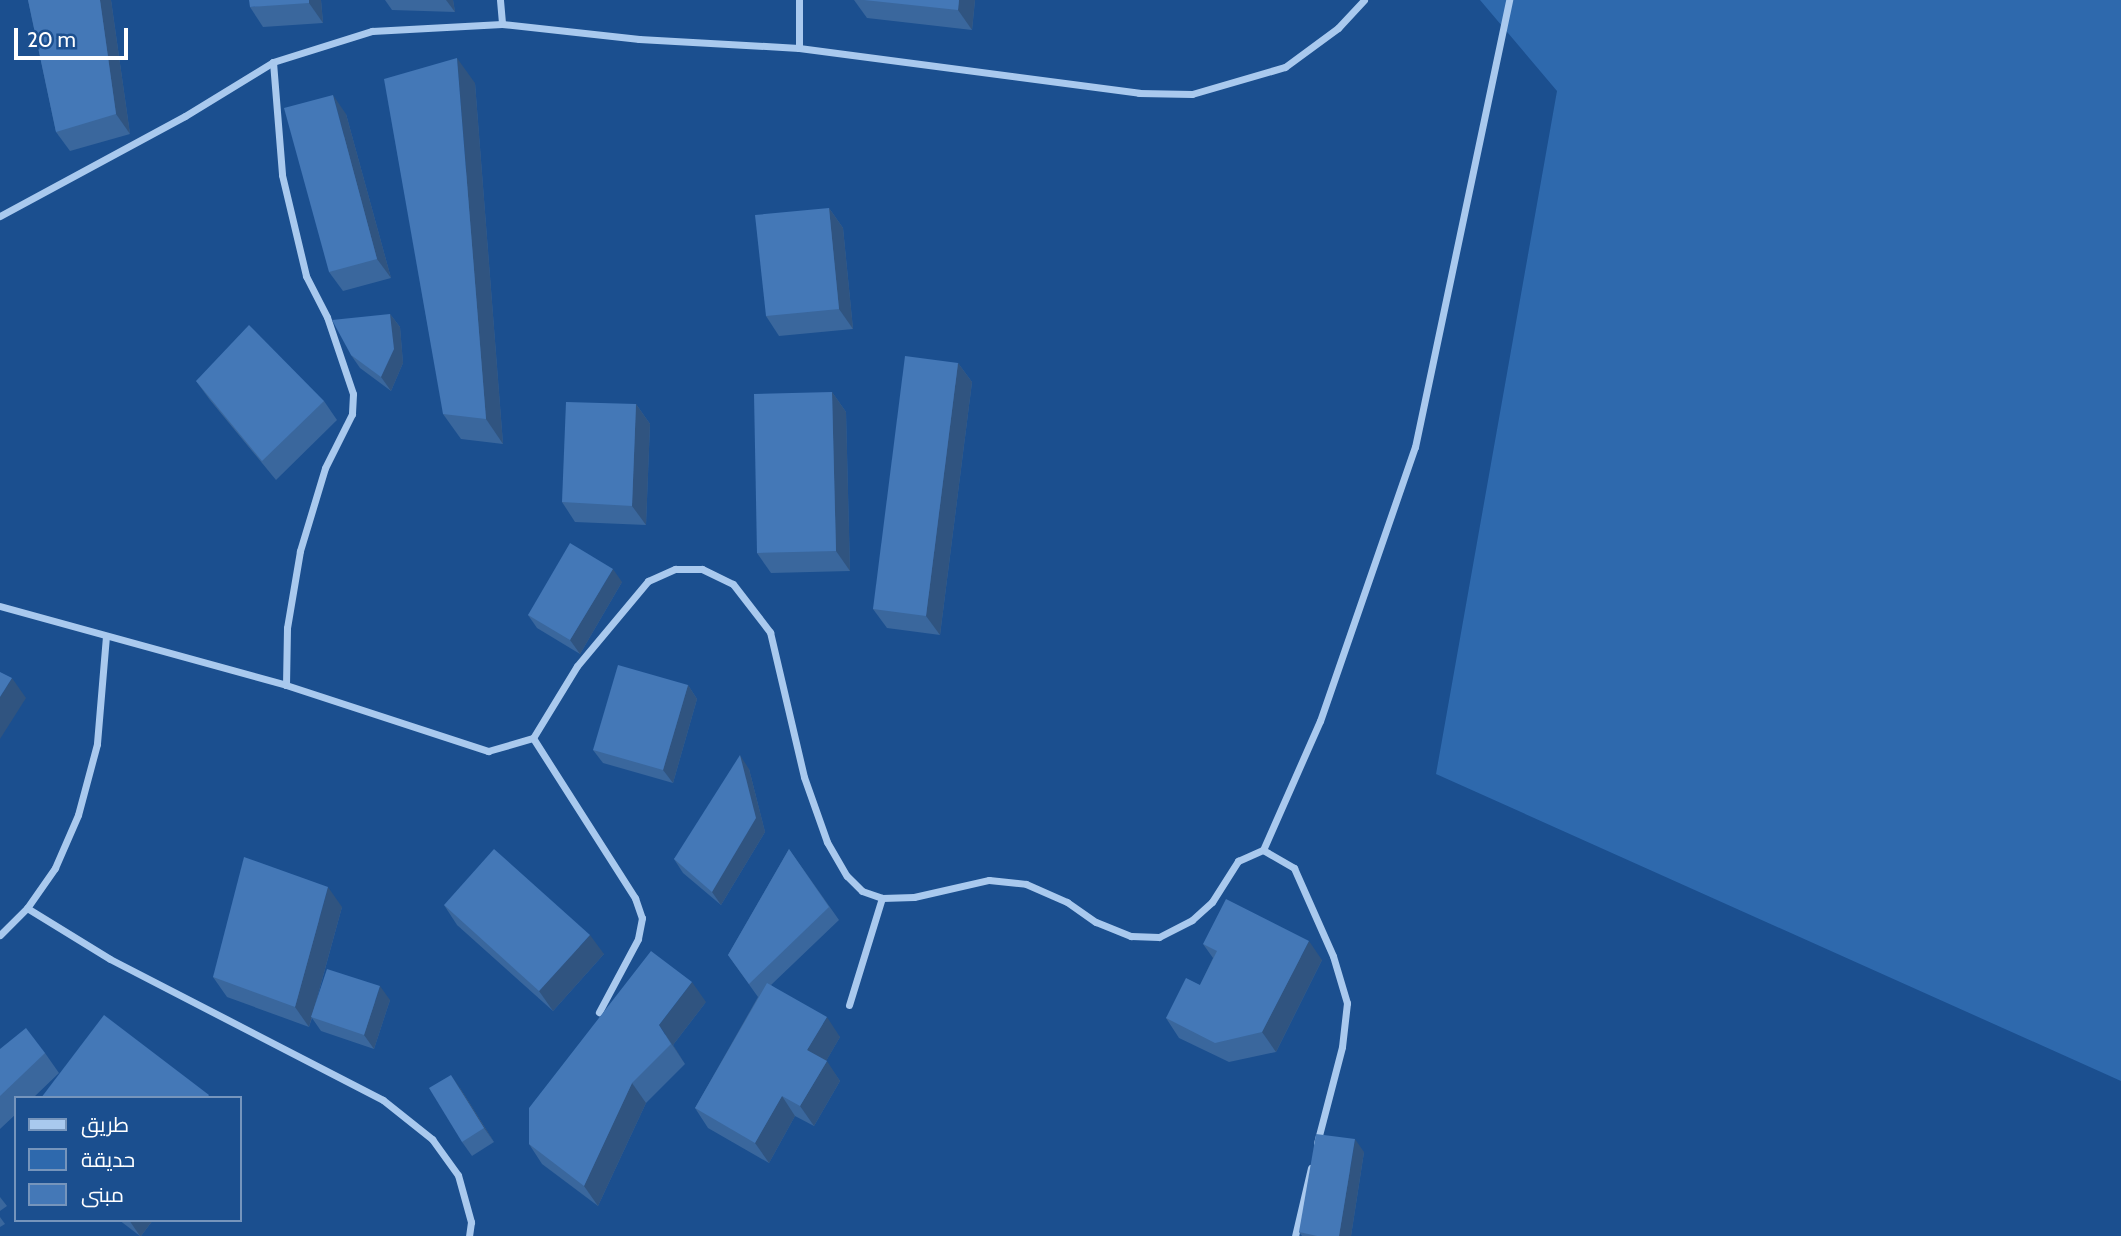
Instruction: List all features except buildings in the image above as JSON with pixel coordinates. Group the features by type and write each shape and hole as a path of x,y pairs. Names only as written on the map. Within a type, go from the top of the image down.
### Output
{"street":[{"path":"500,0 502,24"},
{"path":"799,0 799,48"},
{"path":"0,216 185,116 273,62 372,31 502,24 639,40 799,48 1139,93 1192,94 1285,67 1338,29 1364,0"},
{"path":"0,606 286,685 488,751 533,738 577,666 648,581 675,569 702,569 733,583 769,632 804,777 827,842 846,876 862,891 882,898 914,897 989,880 1026,884 1067,902 1096,922 1131,936 1159,937 1192,920 1212,902 1238,861 1263,850 1320,720 1415,447 1509,0"},
{"path":"273,62 282,175 306,276 327,317 353,394 352,414 325,468 300,551 287,628 286,685"},
{"path":"0,935 27,908 55,868 78,815 97,744 106,636"},
{"path":"533,738 635,898 642,918 638,939 599,1012"},
{"path":"1263,850 1294,868 1333,956 1346,1003 1342,1047 1315,1150"},
{"path":"849,1005 882,898"},
{"path":"27,908 110,959 383,1100 432,1139 457,1175 471,1222 469,1236"},
{"path":"1295,1236 1312,1163"}],"green space":[{"path":"1480,0 2121,0 2121,1081 1436,774 1557,91"}]}
